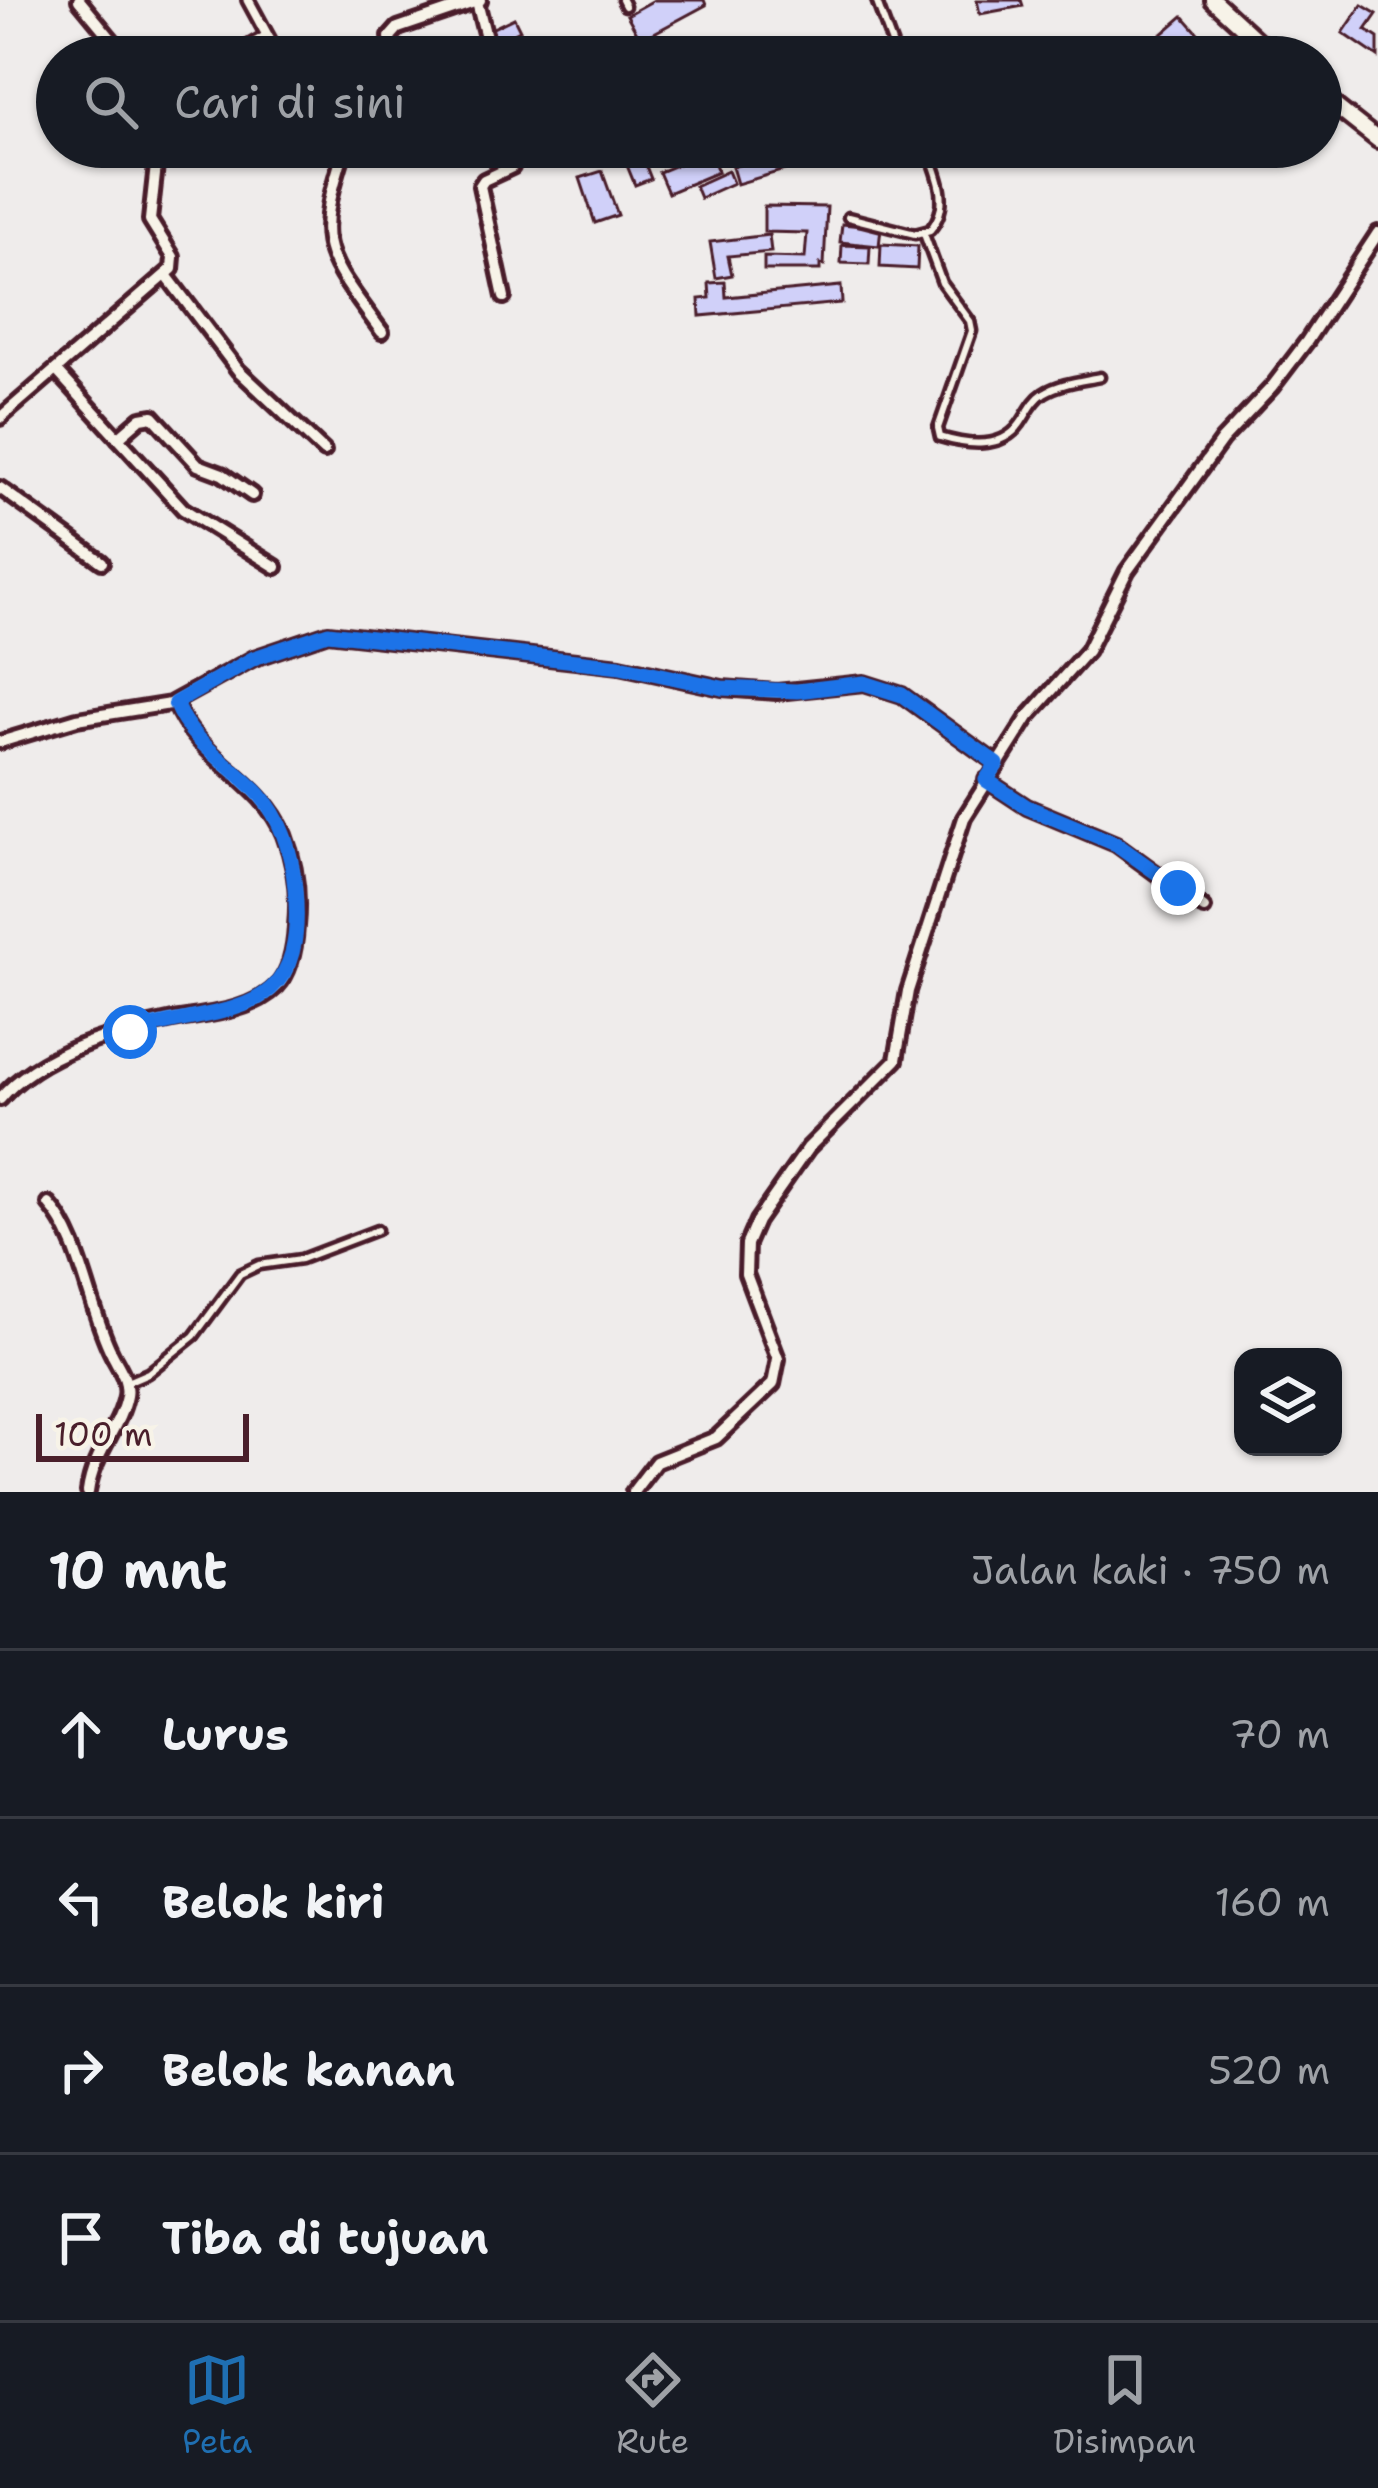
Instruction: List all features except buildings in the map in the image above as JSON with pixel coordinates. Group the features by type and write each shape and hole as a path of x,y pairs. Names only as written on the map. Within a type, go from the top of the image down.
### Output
{"street":[{"path":"79,0 109,36"},
{"path":"248,0 265,36"},
{"path":"1213,0 1252,36"},
{"path":"391,36 398,28 478,1 486,36"},
{"path":"1342,112 1378,140"},
{"path":"0,418 174,265 149,215 155,168"},
{"path":"338,168 325,230 327,248 339,277 382,332"},
{"path":"504,297 480,186 508,168"},
{"path":"633,1492 656,1462 709,1443 722,1433 761,1398 777,1376 778,1359 746,1274 747,1244 757,1221 808,1148 896,1060 908,991 954,843 986,780 1028,717 1087,650 1127,571 1222,440 1284,371 1378,233"},
{"path":"166,275 238,370 324,451"},
{"path":"56,370 194,518 276,567"},
{"path":"118,438 141,418 153,416 199,466 222,474 252,495"},
{"path":"0,488 102,562"},
{"path":"0,742 77,719 175,703 254,658 328,633 620,666 722,688 797,691 864,683 902,695 997,764"},
{"path":"0,1099 14,1082 88,1045 252,1001 278,985 294,951 297,914 292,861 274,814 262,797 201,745 182,722 175,703"},
{"path":"986,780 1027,807 1116,844 1204,908"},
{"path":"49,1204 61,1216 92,1309 127,1382 124,1404 91,1470 88,1492"}],"lane":[{"path":"876,0 889,36"},
{"path":"924,233 938,221 943,202 933,168"},
{"path":"848,217 924,233"},
{"path":"924,233 934,267 972,331 938,428 940,437 980,443 1001,440 1013,432 1041,394 1100,377"},
{"path":"127,1382 148,1373 194,1336 240,1274 259,1264 301,1259 377,1230"}],"route":[{"path":"130,1032 229,1010 278,985 294,951 297,914 292,861 284,836 262,797 201,745 182,722 175,703 254,658 328,633 620,666 722,688 777,692 850,682 889,688 997,764 986,780 1014,800 1116,844 1178,888"}]}
